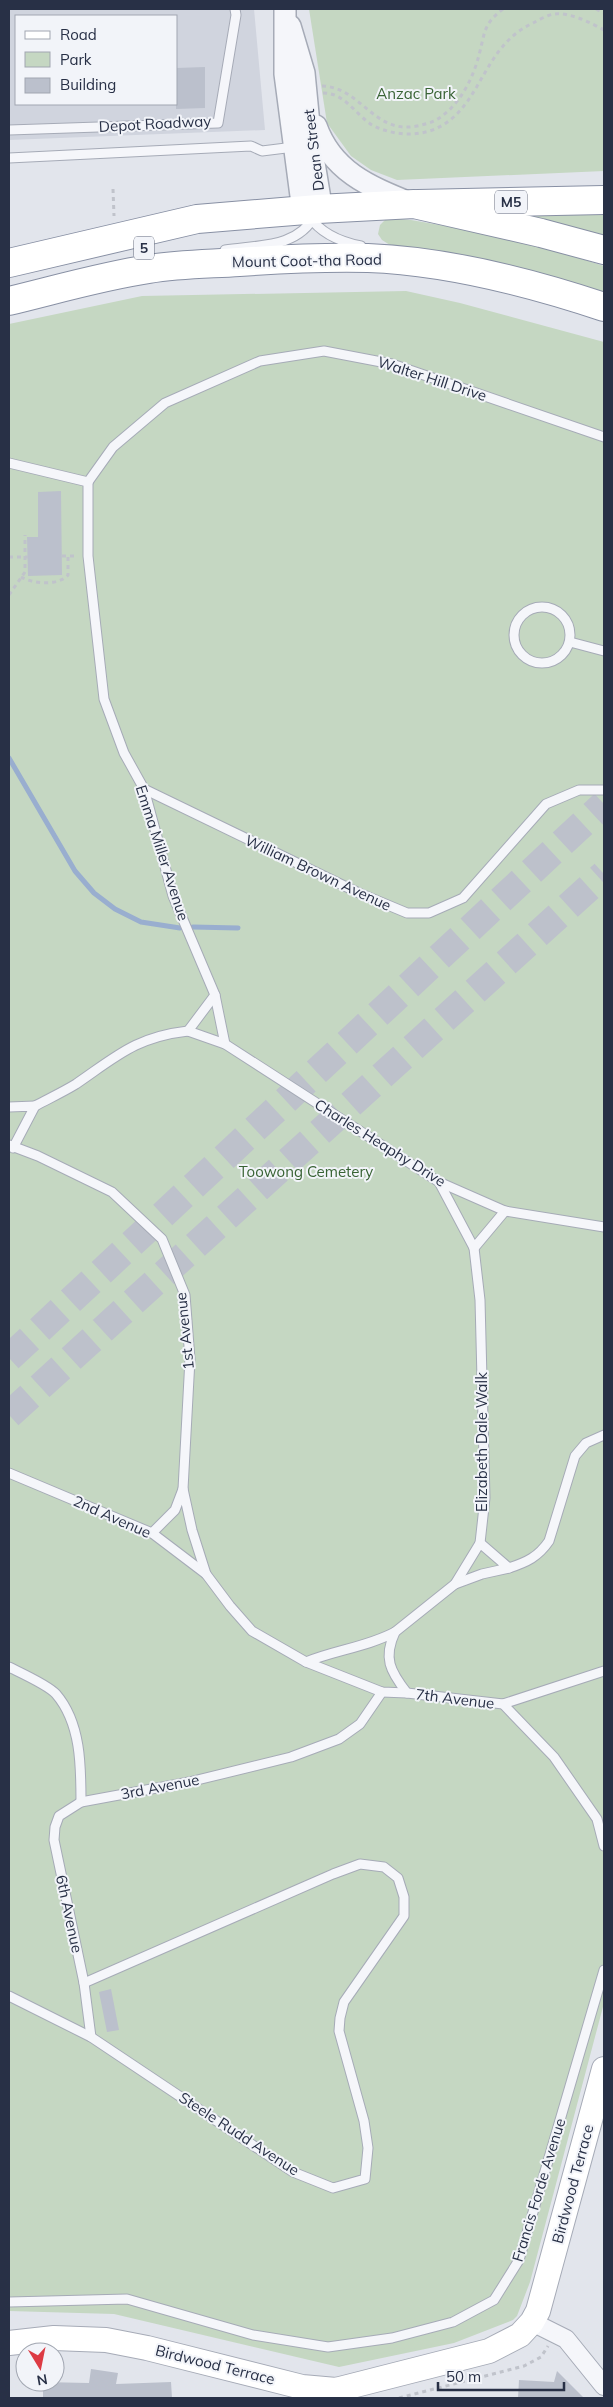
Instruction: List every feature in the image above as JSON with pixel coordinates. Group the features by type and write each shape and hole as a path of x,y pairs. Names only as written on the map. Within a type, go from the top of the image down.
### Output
{"highway":[{"name":"M5","path":"416,204 604,200"},
{"name":"5","path":"9,282 279,212 312,213 416,204"},
{"path":"416,204 541,232 604,250"},
{"path":"9,263 196,219 279,212"},
{"name":"Mount Coot-tha Road","path":"9,300 138,271 176,266 290,258 393,260 438,265 514,280 604,307"}],"main road":[{"name":"Birdwood Terrace","path":"9,2342 54,2338 106,2340 147,2348 336,2394 489,2351 520,2335 532,2322 538,2311 604,2069"}],"street":[{"name":"Dean Street","path":"285,12 315,96 303,146"},
{"name":"Dean Street","path":"285,12 285,74 303,146 320,199 312,213"},
{"path":"315,96 321,140 337,163 371,186 416,204"},
{"path":"532,2322 566,2339 604,2386"}],"lane":[{"name":"Depot Roadway","path":"9,130 218,123 236,15 235,9"},
{"path":"9,158 251,146 262,151 303,146"},
{"path":"216,252 289,240 302,233 312,213"},
{"path":"312,213 323,231 339,240 378,250 393,260"},
{"path":"138,271 197,254"},
{"name":"Walter Hill Drive","path":"88,482 112,447 165,403 260,361 324,351 392,364 604,437"},
{"path":"9,463 88,482"},
{"name":"Emma Miller Avenue","path":"88,482 88,556 104,699 124,753 144,789 172,896 215,995 225,1044"},
{"path":"547,608 556,611 568,624 570,642 559,658 541,664 524,657 518,650 514,632 522,616 530,610 547,608"},
{"path":"570,642 604,651"},
{"name":"William Brown Avenue","path":"144,789 359,894 407,913 428,913 463,898 546,804 579,790 604,790"},
{"path":"9,1107 35,1106 74,1085 121,1051 163,1034 188,1030 215,995"},
{"name":"Charles Heaphy Drive","path":"188,1030 225,1044 439,1182 505,1210 604,1227"},
{"path":"11,1146 35,1106"},
{"name":"1st Avenue","path":"11,1146 38,1156 112,1192 162,1239 184,1295 190,1360 183,1488"},
{"path":"439,1182 474,1248 505,1210"},
{"name":"Elizabeth Dale Walk","path":"306,1662 328,1653 379,1641 395,1632 455,1584 480,1543 484,1488 480,1300 474,1248"},
{"path":"455,1584 482,1574 509,1568 532,1560 541,1552 549,1541 575,1456 586,1443 604,1435"},
{"name":"2nd Avenue","path":"9,1473 152,1532 206,1574 252,1631 306,1662 382,1692 407,1693"},
{"path":"152,1532 175,1510 183,1488"},
{"path":"183,1488 192,1530 206,1574"},
{"path":"480,1543 509,1568"},
{"path":"395,1632 388,1647 389,1663 396,1678 407,1693"},
{"path":"9,1667 56,1693 75,1728 81,1769 81,1802"},
{"path":"604,1671 503,1704 554,1757 597,1819 604,1846"},
{"name":"3rd Avenue","path":"81,1802 188,1782 291,1757 339,1740 360,1724 382,1692"},
{"name":"7th Avenue","path":"407,1693 503,1704"},
{"name":"6th Avenue","path":"81,1802 59,1816 55,1827 54,1840 84,1983 91,2038"},
{"name":"Steele Rudd Avenue","path":"9,1996 91,2038 293,2172 333,2188 365,2179 367,2139 339,2032 344,2002 404,1916 404,1897 398,1878 384,1867 360,1864 314,1882 84,1983"},
{"name":"Francis Forde Avenue","path":"9,2302 127,2299 253,2336 328,2347 392,2338 453,2322 494,2300 520,2260 604,1970"}],"path":[{"path":"315,96 327,86 343,92 382,121 395,127 410,128 439,118 453,108 464,92 476,66 484,30 491,17 503,9"},
{"path":"596,9 604,13"},
{"path":"315,96 338,96 373,125 394,133 414,134 435,129 451,120 463,108 488,64 507,39 524,27 555,14 572,17 604,30"},
{"path":"113,189 114,209"},
{"path":"9,595 25,572 25,536"},
{"path":"21,578 28,581 60,582 68,575 68,556"},
{"path":"9,557 26,557"}],"shaded area":[{"path":"9,9 254,9 265,130 9,140"}],"green space":[{"name":"Anzac Park","path":"309,9 604,9 604,171 397,180 371,170 351,156 327,123"},
{"path":"604,212 604,243 518,215"},
{"path":"387,218 411,220 515,238 604,266 604,297 390,245 382,240 378,234 380,225"},
{"name":"Toowong Cemetery","path":"406,291 460,303 604,342 604,2003 530,2282 517,2316 513,2320 454,2343 339,2367 114,2314 9,2311 9,324 142,296"}],"building":[{"path":"205,67 205,108 176,109 176,105 178,105 178,68"},
{"path":"61,491 62,575 28,576 27,537 38,537 38,492"},
{"path":"111,1989 119,2030 107,2032 99,1992"},
{"path":"91,2369 118,2373 116,2384 171,2382 172,2398 43,2398 43,2392 65,2392 65,2382 89,2383"},
{"path":"557,2371 584,2398 518,2398 519,2380 554,2382"}],"waterway":[{"path":"9,758 75,871 94,893 115,909 141,922 180,928"},
{"path":"193,927 238,928"}],"tunnel":[{"path":"9,1358 604,804"},
{"path":"9,1415 604,874"}]}
